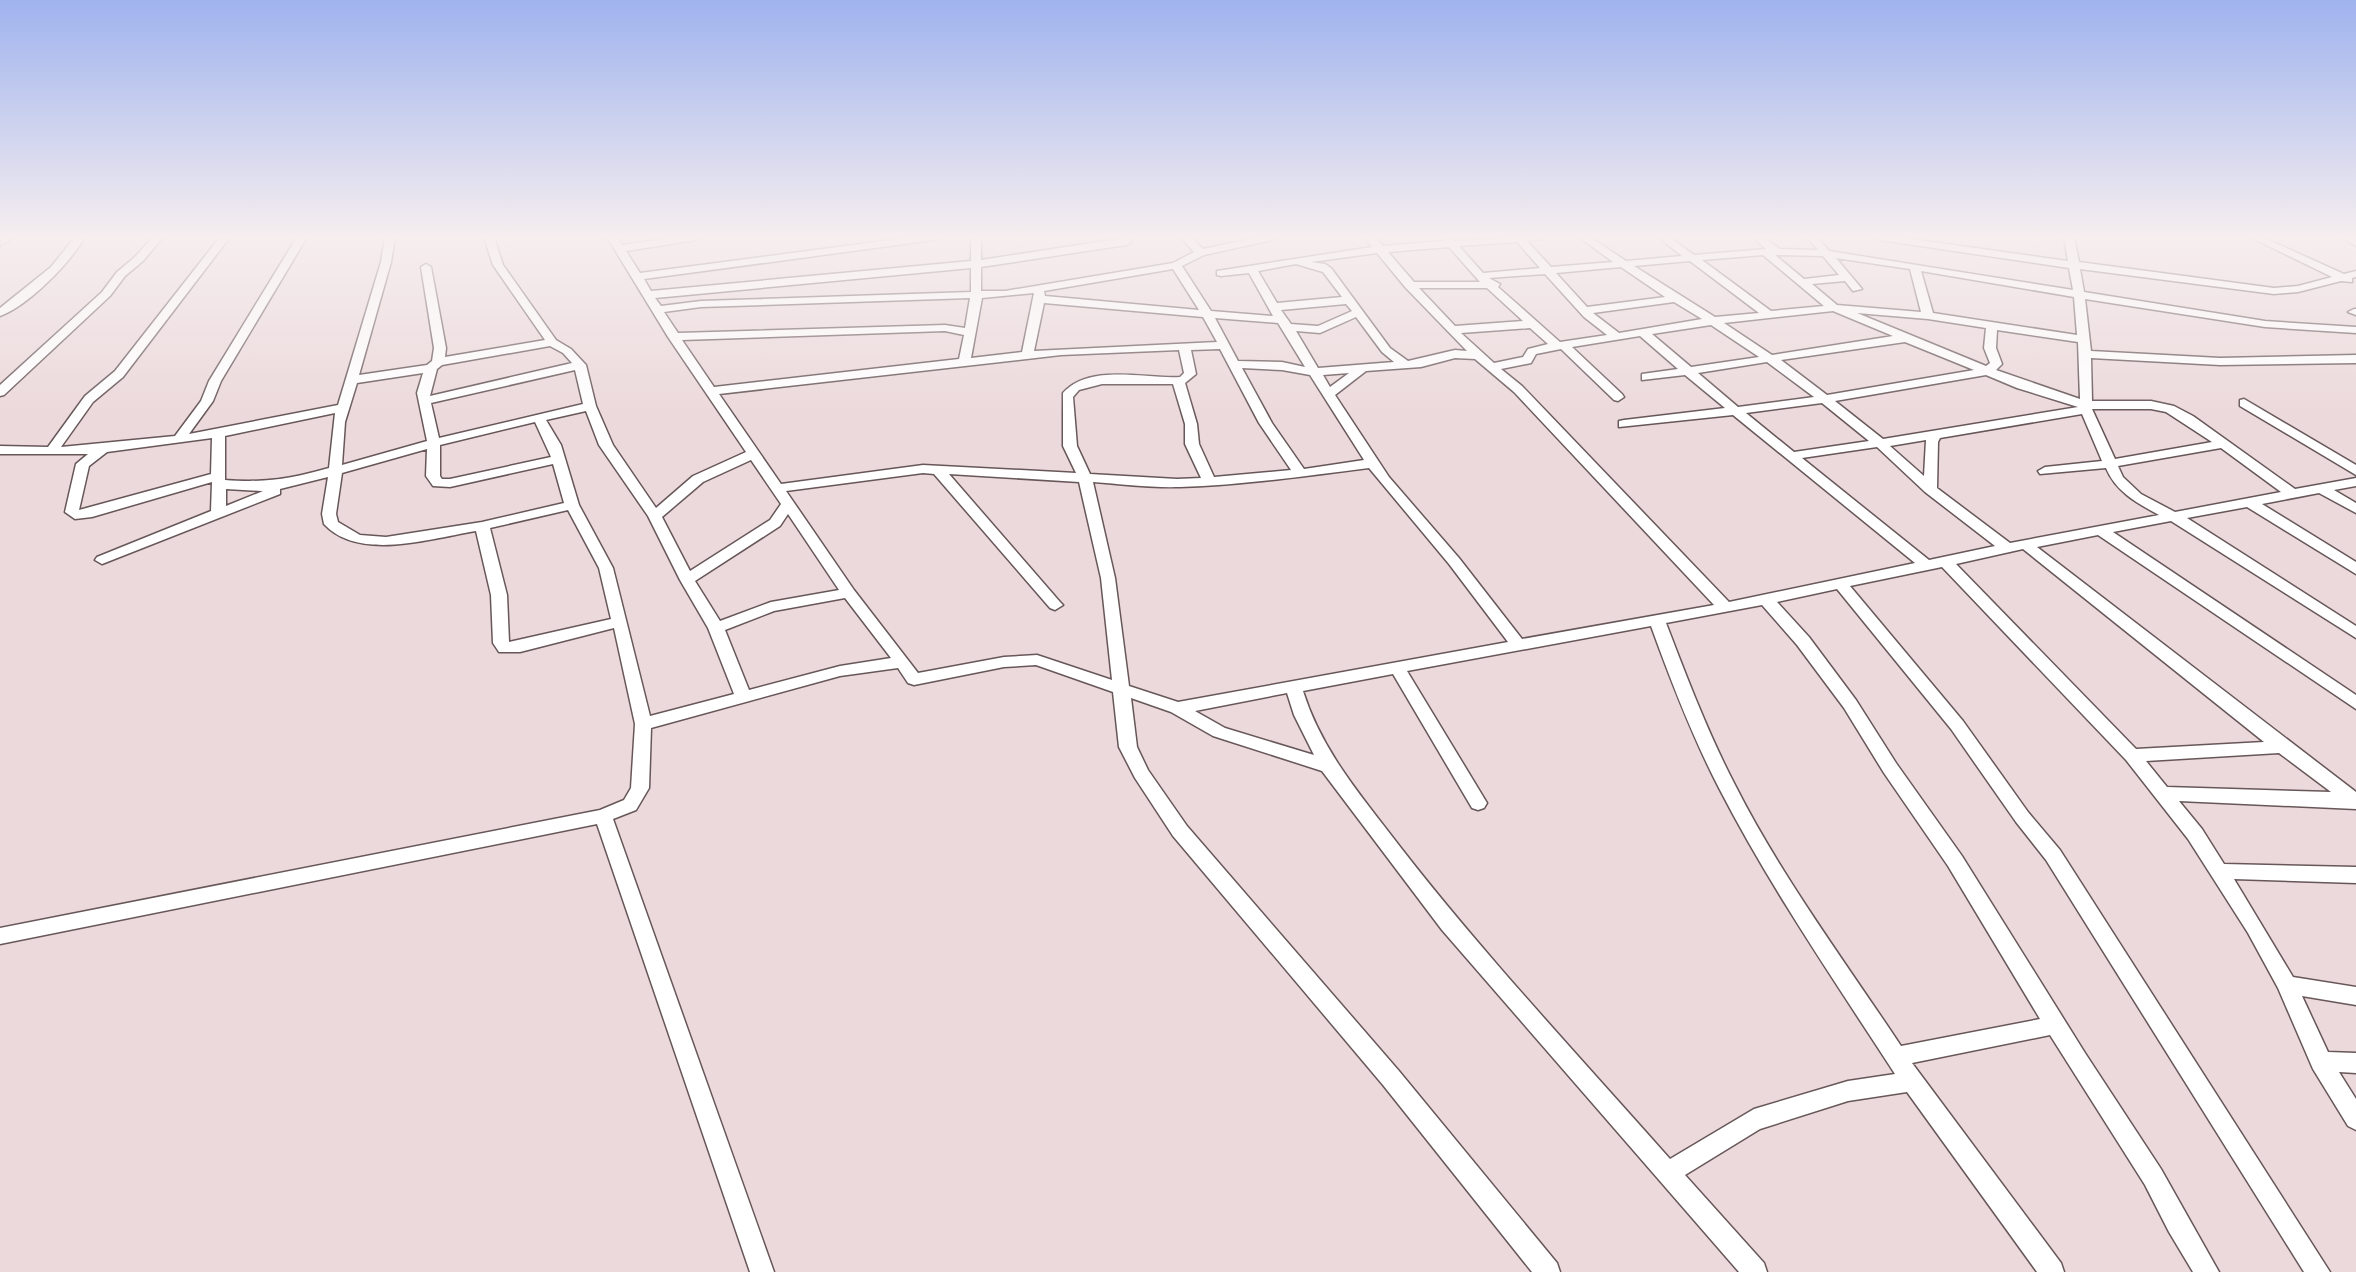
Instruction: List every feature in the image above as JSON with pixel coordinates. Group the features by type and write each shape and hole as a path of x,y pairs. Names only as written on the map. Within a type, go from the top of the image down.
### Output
{"street":[{"path":"0,313 20,296"},
{"path":"0,391 103,296"},
{"path":"52,451 89,399 119,374 179,296"},
{"path":"180,438 206,401 215,381 266,296"},
{"path":"376,296 342,408 329,518 338,530 357,540 386,541 482,526 572,505"},
{"path":"431,296 440,348 424,393 433,443 433,476 439,483 450,483 558,459"},
{"path":"520,296 552,342 580,365 590,406 606,444 655,516 687,580 716,628 743,696"},
{"path":"649,296 849,593 914,679 1004,662 1037,660 1177,708 1219,732 1328,766"},
{"path":"657,310 701,304 965,296"},
{"path":"964,363 977,296"},
{"path":"1027,355 1039,296"},
{"path":"1059,296 1320,330 1359,312"},
{"path":"1196,296 1272,437 1300,473"},
{"path":"1268,296 1373,463 1519,646"},
{"path":"1347,296 1386,350 1404,363"},
{"path":"1420,296 1478,356 1518,389 1725,607"},
{"path":"1503,296 1586,365 1618,397"},
{"path":"1572,296 1615,335"},
{"path":"1671,296 1771,358 1879,442 1930,489 2007,548"},
{"path":"1744,296 1769,315"},
{"path":"1820,296 1834,308 2044,393 2086,407"},
{"path":"1923,296 1928,316"},
{"path":"2079,296 2085,354 2086,407 2117,479 2136,497 2211,538 2356,633"},
{"path":"2088,296 2264,324 2356,330"},
{"path":"1585,311 1675,299"},
{"path":"1274,307 1350,300"},
{"path":"1491,367 1527,360 1533,351 1615,335 1713,320 1834,308 1928,316 2083,339"},
{"path":"1452,330 1533,324"},
{"path":"1624,424 1824,400 1988,370 1996,364 1990,348 1992,324"},
{"path":"674,337 945,328 970,331"},
{"path":"1642,332 1927,566"},
{"path":"1646,377 1908,338"},
{"path":"1586,365 1596,339"},
{"path":"352,380 552,342"},
{"path":"711,391 1027,355 1094,349 1223,345"},
{"path":"1184,346 1190,374 1178,381 1095,381 1069,392 1068,437 1074,459 1086,479 1110,591 1122,720 1128,747 1141,773 1180,831 1391,1079 1548,1272"},
{"path":"1328,394 1386,350"},
{"path":"1233,364 1282,366 1316,372 1368,365 1427,362 1455,354 1478,356"},
{"path":"2085,354 2223,363 2356,359"},
{"path":"2339,360 2356,368"},
{"path":"426,400 580,365"},
{"path":"1178,381 1191,424 1192,444 1210,482"},
{"path":"2244,403 2356,471"},
{"path":"1791,456 1936,435 2086,407 2129,404 2170,409 2224,444 2292,494"},
{"path":"102,560 292,484 433,443 590,406"},
{"path":"0,450 52,451 180,438 219,433 342,408"},
{"path":"0,936 603,816 630,805 640,788 643,724 635,682 606,568 572,505 554,445 538,417"},
{"path":"218,515 219,433"},
{"path":"1930,489 1931,442 1936,435"},
{"path":"2045,471 2109,464 2224,444"},
{"path":"105,447 83,464 72,512 75,515 218,480 261,487 292,484"},
{"path":"655,516 698,479 755,453"},
{"path":"778,488 912,470 1210,482 1373,463"},
{"path":"939,470 1055,605"},
{"path":"1177,708 1766,600 2007,548 2356,482"},
{"path":"2320,488 2356,509"},
{"path":"687,580 775,523 789,503"},
{"path":"2250,503 2356,569"},
{"path":"482,526 499,596 500,643 505,648 520,648 619,622"},
{"path":"2100,530 2356,704"},
{"path":"2026,545 2282,747 2355,801"},
{"path":"1947,562 2165,794 2220,871 2287,985 2321,1062 2356,1119"},
{"path":"1841,585 1957,725 2053,855 2318,1272"},
{"path":"716,628 751,612 849,593"},
{"path":"1766,600 1802,641 1850,704 1890,768 1955,861 2055,1025 2153,1177 2177,1224 2207,1272"},
{"path":"1657,620 1685,696 1727,788 1774,870 1912,1081 2052,1272"},
{"path":"643,724 840,671 902,662"},
{"path":"1398,669 1478,803"},
{"path":"1294,688 1303,715 1328,766 1449,924 1755,1272"},
{"path":"2132,756 2282,747"},
{"path":"2165,794 2355,801"},
{"path":"603,816 762,1272"},
{"path":"2220,871 2356,875"},
{"path":"2287,985 2356,996"},
{"path":"1897,1056 2055,1025"},
{"path":"2321,1062 2356,1063"},
{"path":"1668,1173 1754,1120 1848,1091 1912,1081"}]}
